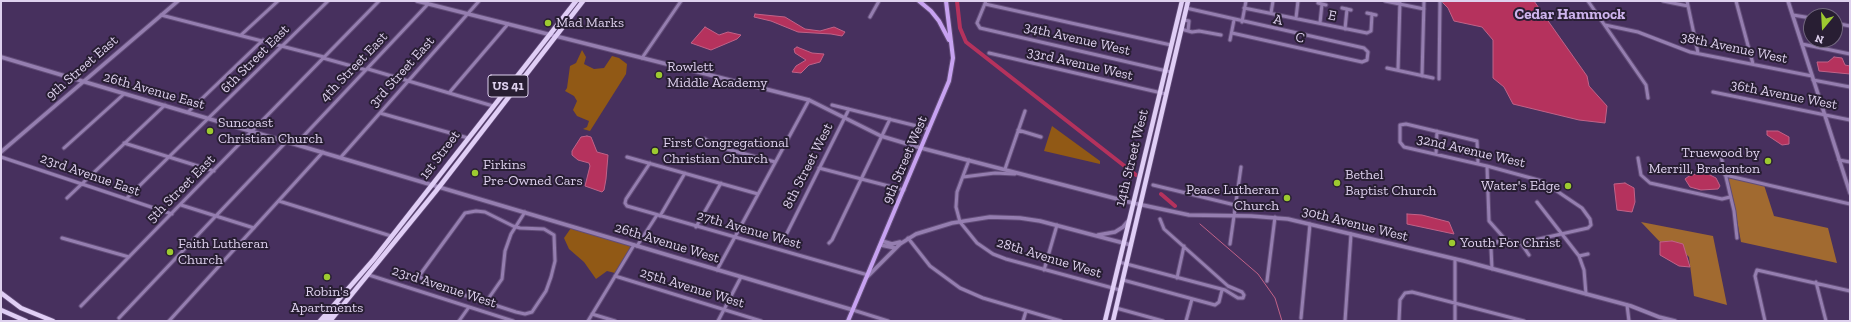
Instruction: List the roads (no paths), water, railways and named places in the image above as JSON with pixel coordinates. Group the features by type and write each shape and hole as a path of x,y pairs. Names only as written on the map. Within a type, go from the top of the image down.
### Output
{"main road":[{"name":"1st Street","path":"320,321 374,259 433,185 574,1"},
{"name":"1st Street","path":"330,321 369,275 583,1"},
{"path":"921,1 943,27 951,48"},
{"name":"9th Street West","path":"848,321 951,76 953,58 946,1"},
{"name":"14th Street West","path":"1105,321 1182,1"},
{"name":"14th Street West","path":"1113,321 1188,1"},
{"path":"502,103 501,100 520,77 523,68"},
{"path":"474,140 477,132 494,109 493,106"},
{"path":"326,321 367,272 374,259"},
{"path":"1,293 28,311 52,321"},
{"path":"1,310 26,321"}],"street":[{"name":"9th Street East","path":"1,152 177,1"},
{"path":"241,35 278,1"},
{"name":"6th Street East","path":"127,198 328,1"},
{"name":"5th Street East","path":"81,306 379,1"},
{"name":"30th Avenue West","path":"418,1 809,100 881,136 921,148 1140,204 1189,215 1275,217 1310,224 1455,259 1627,305 1675,321"},
{"name":"3rd Street East","path":"341,157 479,1"},
{"path":"642,58 681,1"},
{"path":"870,17 879,1"},
{"path":"1242,22 1246,1"},
{"path":"1271,13 1273,1"},
{"path":"1296,18 1298,1"},
{"path":"1385,1 1400,2 1424,9"},
{"path":"1422,76 1424,1"},
{"path":"1438,79 1440,1"},
{"path":"1588,1 1646,85 1648,90 1648,98"},
{"path":"1663,1 1688,6"},
{"path":"1687,1 1698,53"},
{"path":"1736,1 1752,64"},
{"path":"1788,1 1850,193"},
{"path":"986,2 1171,45"},
{"name":"34th Avenue West","path":"986,2 977,23 978,26 1171,72"},
{"path":"1398,70 1400,2"},
{"path":"1318,3 1326,5"},
{"name":"4th Street East","path":"296,144 428,4"},
{"path":"1320,23 1322,4"},
{"name":"A","path":"1186,8 1367,50 1367,60 1365,62"},
{"name":"E","path":"1244,8 1369,33 1371,31 1372,14"},
{"path":"1342,8 1351,10"},
{"path":"1345,29 1347,9"},
{"path":"1367,13 1376,15"},
{"path":"1793,14 1803,16"},
{"path":"161,15 262,40 493,106"},
{"path":"1184,20 1189,21 1188,31"},
{"path":"1230,40 1234,20"},
{"path":"449,93 508,24"},
{"name":"38th Avenue West","path":"1605,25 1638,32 1673,47 1813,78 1850,88"},
{"path":"1181,29 1192,32 1199,30 1221,35"},
{"name":"C","path":"1232,33 1365,62"},
{"path":"188,112 262,40"},
{"path":"1802,44 1850,54"},
{"name":"33rd Avenue West","path":"989,53 1166,94"},
{"name":"26th Avenue East","path":"1,57 439,186"},
{"path":"1387,68 1433,78"},
{"name":"36th Avenue West","path":"1713,92 1850,120"},
{"path":"64,148 124,94"},
{"path":"717,270 809,100"},
{"path":"67,198 165,105"},
{"path":"832,105 929,129"},
{"name":"8th Street West","path":"787,233 849,109"},
{"path":"1005,169 1025,111"},
{"path":"380,113 468,138"},
{"path":"829,243 832,240 890,119"},
{"name":"32nd Avenue West","path":"1437,131 1403,124 1400,127 1400,144 1404,147 1538,178 1582,208 1587,213 1591,223 1588,228 1560,234"},
{"path":"1018,130 1041,137"},
{"path":"1436,154 1437,131 1477,141 1478,164"},
{"path":"705,139 712,145 775,162"},
{"path":"119,318 287,142"},
{"path":"124,143 214,171"},
{"path":"169,321 323,152"},
{"path":"1721,156 1737,238"},
{"name":"23rd Avenue East","path":"1,157 172,214"},
{"path":"627,158 650,163 758,194"},
{"path":"1638,158 1641,175 1648,182 1717,198 1730,198"},
{"path":"960,222 956,204 958,192 969,160"},
{"path":"1839,160 1850,162"},
{"name":"27th Avenue West","path":"650,163 626,200 626,204 659,216 867,277"},
{"path":"1487,166 1490,221 1502,237 1512,242 1521,243 1560,234"},
{"path":"1230,244 1241,167"},
{"path":"819,168 904,190"},
{"path":"588,321 615,276 659,216 685,173"},
{"name":"30th Avenue West","path":"963,177 995,173 1025,174"},
{"path":"1725,175 1850,204"},
{"path":"696,226 721,183"},
{"path":"1153,185 1235,205"},
{"name":"26th Avenue West","path":"439,186 888,321"},
{"path":"278,201 391,236"},
{"path":"1537,202 1560,234 1579,256 1584,270 1586,294"},
{"path":"181,204 254,228"},
{"path":"468,212 485,212 515,227 544,229 554,235 555,261 546,292 532,312 525,314 486,302 427,283 419,276 468,212"},
{"path":"486,302 502,279 507,244 515,227 525,212"},
{"path":"867,277 895,248 908,238 930,229 990,217 1011,217 1057,225 1131,245"},
{"path":"1267,280 1275,217"},
{"path":"1094,235 1115,232 1123,227 1129,219"},
{"path":"1119,262 1222,290 1238,298 1244,297 1242,292 1231,287 1164,229 1160,219"},
{"name":"28th Avenue West","path":"960,222 975,241 989,252 1006,259 1120,290"},
{"path":"1301,318 1310,224"},
{"path":"1044,270 1057,225"},
{"path":"1345,321 1351,234"},
{"path":"1492,269 1491,248 1502,237"},
{"path":"62,238 129,257"},
{"path":"908,238 930,266 957,286 976,295 1061,321"},
{"path":"882,243 892,244 903,241"},
{"path":"882,243 895,248"},
{"path":"1521,243 1529,255"},
{"path":"1177,278 1184,246"},
{"path":"1579,256 1588,254"},
{"path":"1455,259 1456,321"},
{"path":"1765,321 1755,276 1756,270 1764,270 1850,290"},
{"name":"23rd Avenue West","path":"369,275 513,321"},
{"name":"25th Avenue West","path":"615,276 762,321"},
{"path":"718,321 742,277"},
{"path":"1123,280 1217,305 1222,290"},
{"path":"1816,282 1826,321"},
{"path":"1228,292 1231,287"},
{"path":"1399,321 1400,300 1405,293 1412,292 1524,321"},
{"path":"1186,321 1192,299"},
{"path":"1627,305 1629,321"},
{"path":"459,321 469,307"},
{"path":"1116,308 1163,321"},
{"path":"1023,321 1026,311"},
{"path":"592,314 615,321"}],"waterway":[{"path":"957,1 960,28 966,42 1136,175"},
{"path":"1161,194 1175,206"},
{"path":"1200,224 1258,274 1275,298 1282,321"}],"place":[{"name":"Mad Marks","path":"548,23"},
{"name":"Rowlett Middle Academy","path":"659,75"},
{"name":"Suncoast Christian Church","path":"210,131"},
{"name":"First Congregational Christian Church","path":"655,151"},
{"name":"Truewood by Merrill, Bradenton","path":"1768,161"},
{"name":"Firkins Pre-Owned Cars","path":"475,173"},
{"name":"Bethel Baptist Church","path":"1337,183"},
{"name":"Water's Edge","path":"1568,186"},
{"name":"Peace Lutheran Church","path":"1287,198"},
{"name":"Youth For Christ","path":"1452,243"},
{"name":"Faith Lutheran Church","path":"170,252"},
{"name":"Robin's Apartments","path":"327,277"}],"district":[{"name":"Cedar Hammock","path":"1570,15"}]}
